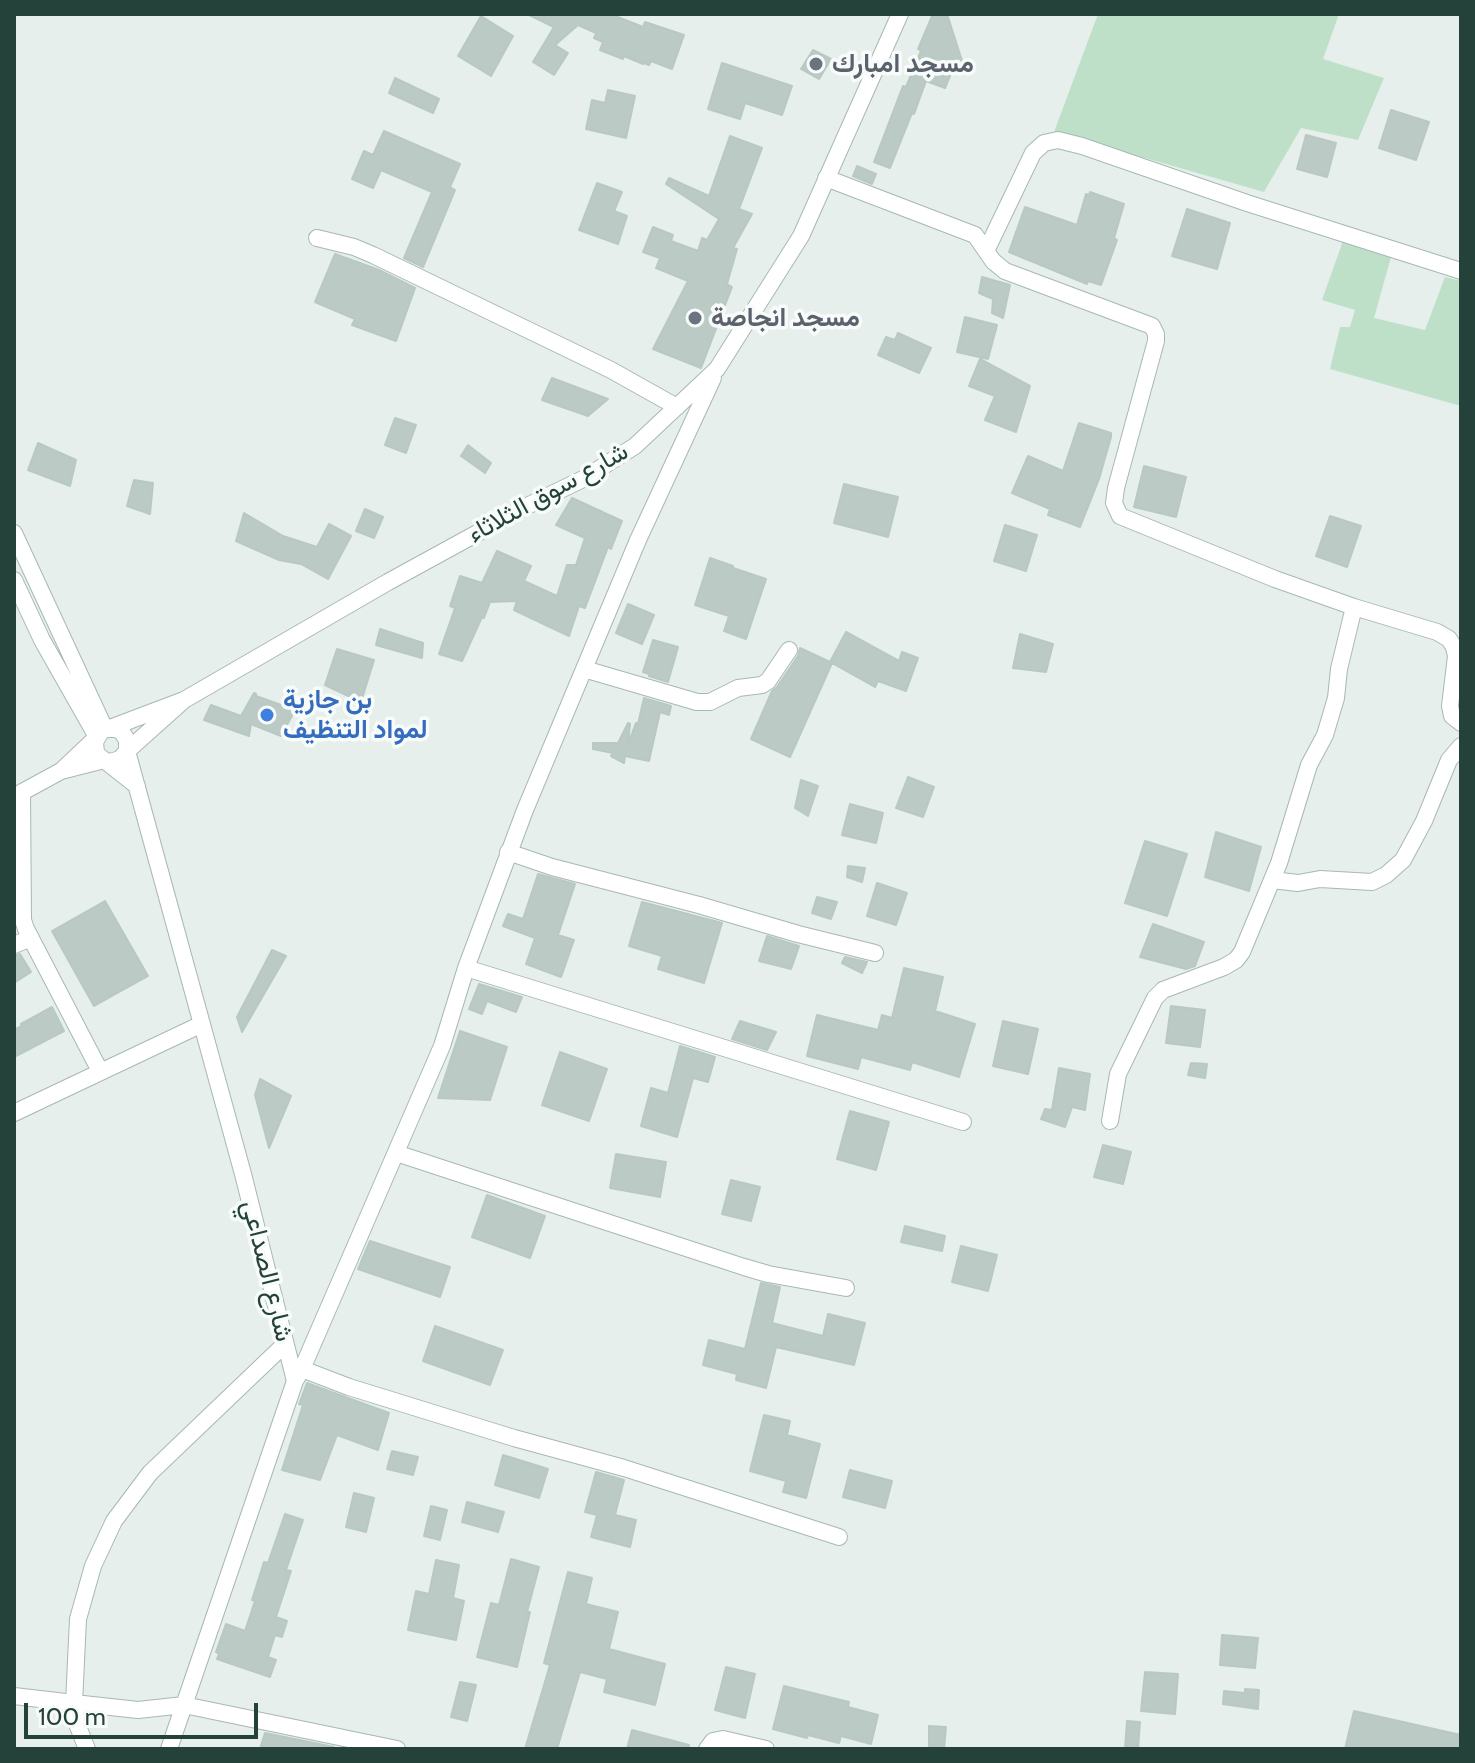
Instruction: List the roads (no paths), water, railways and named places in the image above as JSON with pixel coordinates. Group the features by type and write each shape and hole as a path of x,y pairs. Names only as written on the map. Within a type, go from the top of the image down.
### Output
{"street":[{"name":"شارع سوق الثلاثاء","path":"184,700 388,582 583,479 635,446 717,369 801,236 900,14"},
{"path":"986,251 1033,153 1044,143 1058,140 1461,271"},
{"path":"826,178 975,235 993,261 1005,271 1152,326 1156,341 1116,488 1114,503 1120,516 1230,562 1354,607 1437,632 1449,639 1456,656 1450,706 1452,716 1461,723"},
{"path":"317,238 373,255 611,370 677,407"},
{"path":"169,1749 298,1375 442,1046 466,968 508,852 584,669 638,540 717,369"},
{"path":"14,533 104,731"},
{"path":"14,580 48,651 104,731"},
{"path":"1110,1121 1118,1074 1155,998 1163,990 1224,967 1242,952 1272,880 1309,765 1325,735 1336,698 1339,669 1354,607"},
{"path":"584,669 697,702 710,702 738,688 762,685 789,650"},
{"path":"61,771 104,731 184,700"},
{"path":"100,1071 23,920 18,794 61,771 120,759 184,700"},
{"path":"104,731 121,731 127,740 127,751"},
{"path":"104,731 95,747 96,753 137,786"},
{"path":"1272,880 1298,883 1320,879 1372,882 1386,875 1403,860 1424,821 1449,760 1461,746"},
{"name":"شارع الصداعي","path":"127,751 243,1174 285,1344 298,1375"},
{"path":"508,852 552,867 875,953"},
{"path":"14,945 31,938"},
{"path":"466,968 963,1122"},
{"path":"14,1113 202,1024"},
{"path":"396,1153 744,1267 846,1288"},
{"path":"87,1749 77,1724 74,1703 78,1619 93,1566 114,1521 150,1473 285,1344"},
{"path":"298,1375 349,1387 624,1468 839,1537"},
{"path":"14,1696 138,1710 184,1705 397,1749"},
{"path":"707,1749 713,1741 723,1739 766,1749"}],"place":[{"name":"مسجد امبارك","path":"816,64"},
{"name":"مسجد انجاصة","path":"695,318"},
{"name":"بن جازية لمواد التنظيف","path":"267,715"}]}
